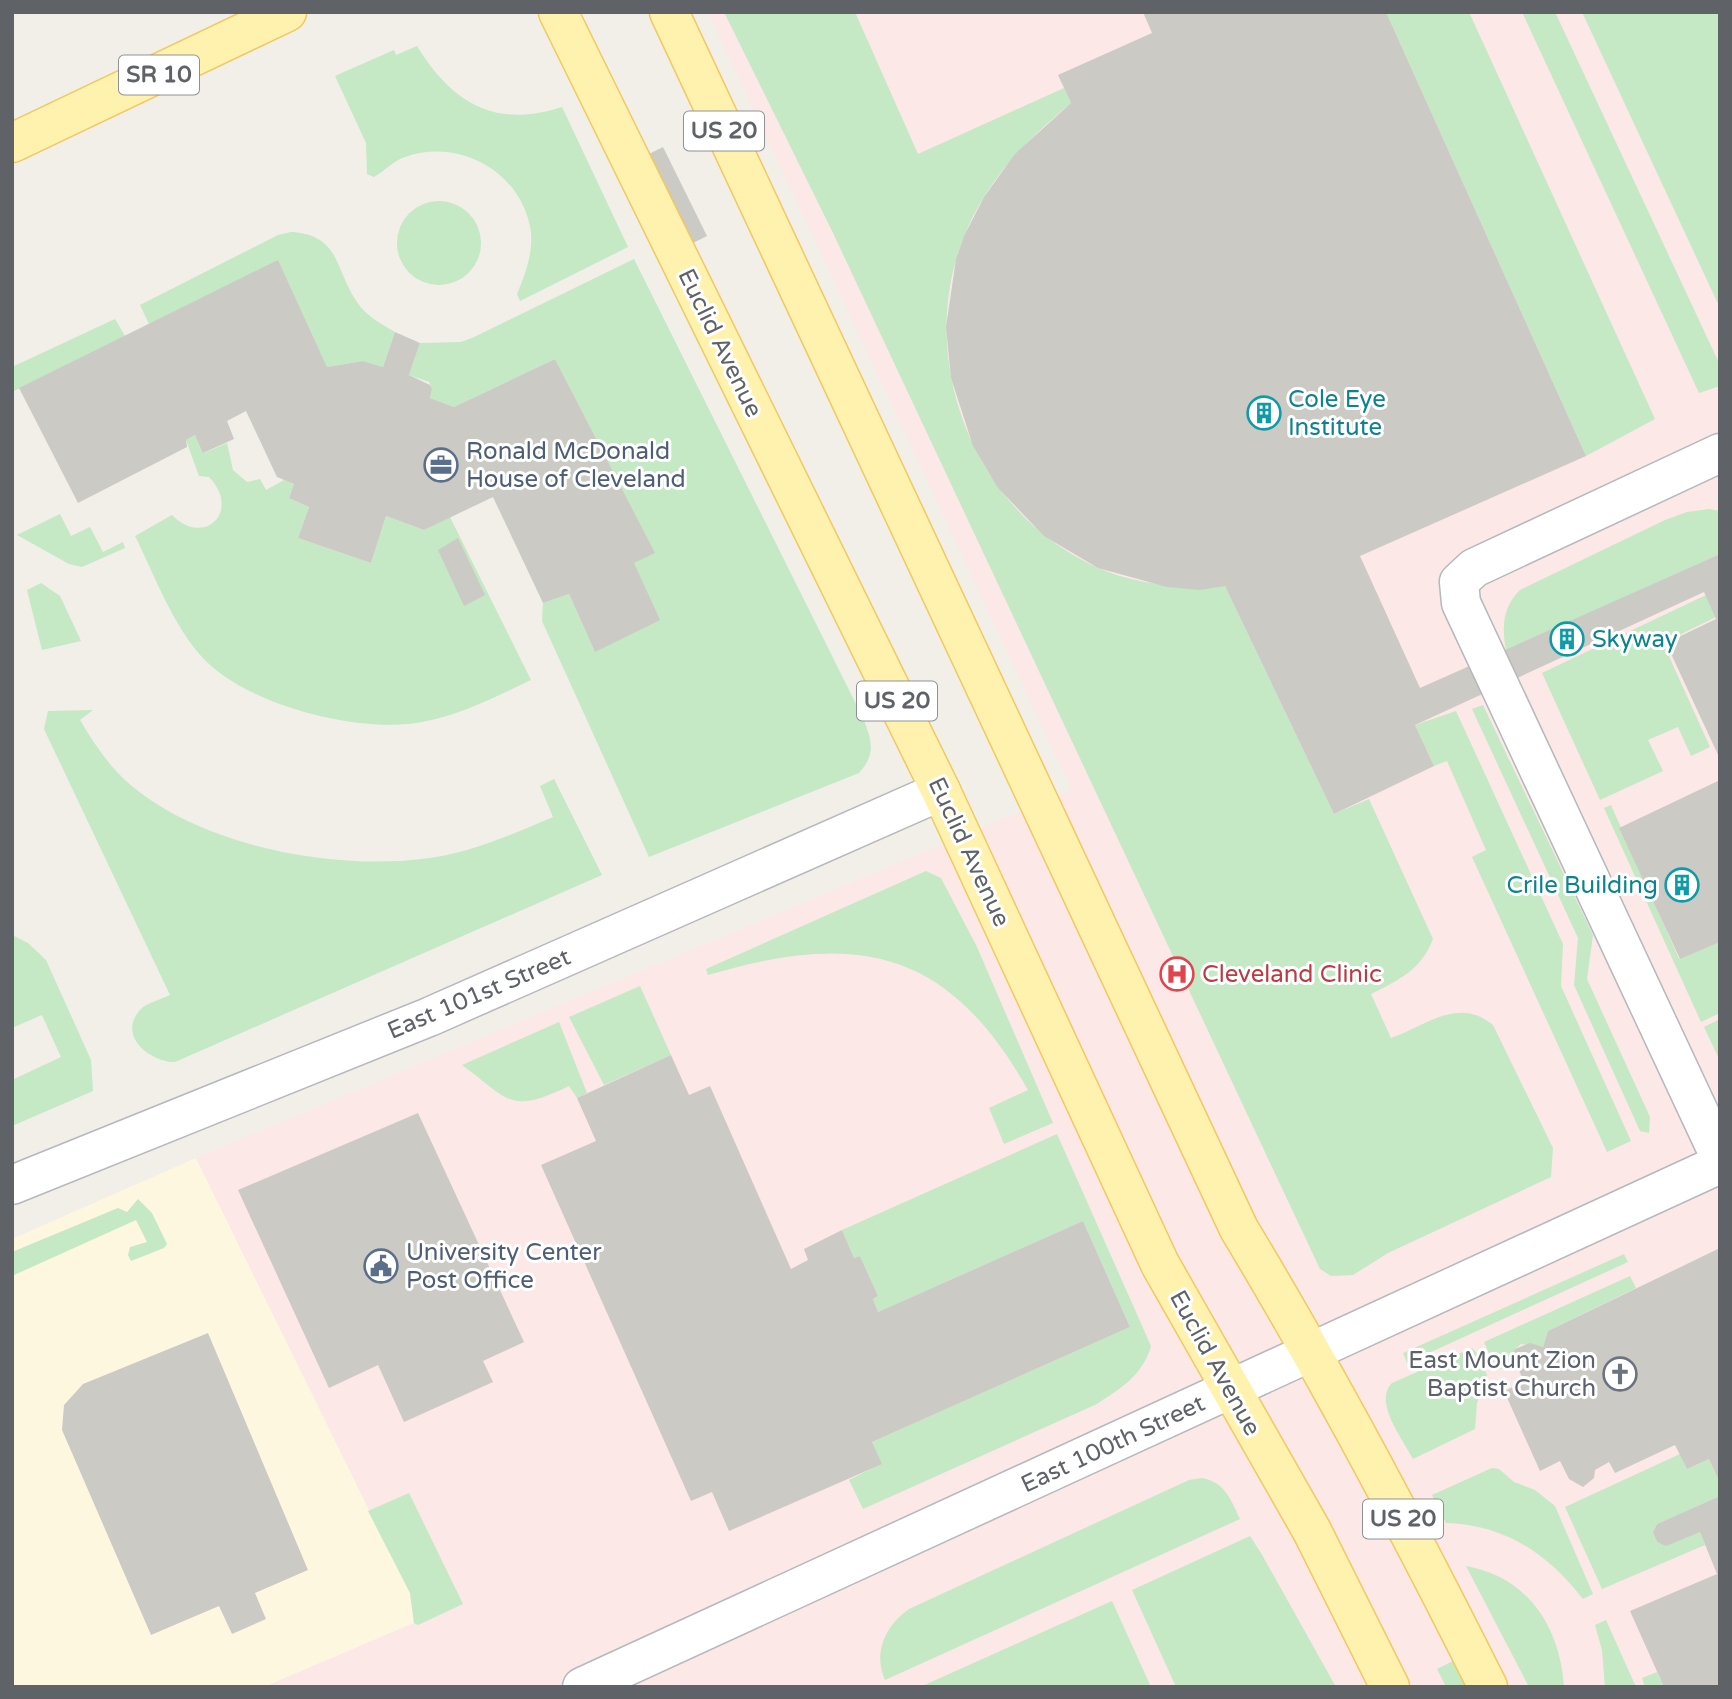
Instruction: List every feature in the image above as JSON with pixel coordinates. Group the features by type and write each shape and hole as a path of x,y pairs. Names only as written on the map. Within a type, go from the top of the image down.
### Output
{"main road":[{"name":"SR 10","path":"12,143 287,12"},
{"name":"Euclid Avenue","path":"558,12 941,791 1160,1264 1312,1531 1390,1687"},
{"name":"US 20","path":"669,12 1239,1229 1314,1353 1389,1491 1488,1687"}],"street":[{"path":"1720,453 1474,568 1459,582 1461,603 1466,615 1720,1157"},
{"name":"East 101st Street","path":"12,1185 429,1017 941,791"},
{"name":"East 100th Street","path":"582,1687 1314,1353 1720,1164"}],"shaded area":[{"name":"Cleveland Clinic","path":"708,12 1720,12 1720,1687 264,1687 414,1623 410,1593 196,1158 1072,790"},
{"path":"196,1158 410,1593 414,1623 264,1687 12,1687 12,1239"}],"green space":[{"path":"724,12 855,12 918,154 1064,88 1071,103 1038,132 1008,164 982,199 963,239 950,290 947,341 954,392 971,440 997,485 1031,523 1072,554 1133,580 1172,585 1225,586 1334,814 1369,799 1433,939 1422,959 1408,973 1371,994 1391,1038 1455,1013 1480,1017 1493,1025 1553,1148 1551,1177 1388,1253 1353,1275 1331,1276 1320,1269 833,233"},
{"path":"1386,12 1469,12 1655,419 1586,456"},
{"path":"1522,12 1555,12 1720,365 1720,386 1699,393"},
{"path":"1582,12 1720,12 1720,308"},
{"path":"417,46 445,83 477,106 516,115 562,107 628,247 520,301 517,294 530,256 531,232 526,211 516,193 502,177 467,156 447,152 426,152 405,157 374,177 367,174 366,143 335,76 394,50 396,55"},
{"path":"439,201 455,204 469,213 478,227 481,243 478,259 469,273 455,282 439,285 423,282 409,273 400,259 397,243 400,227 409,213 423,204"},
{"path":"291,232 307,235 328,247 361,307 395,332 383,367 363,361 327,367 278,261 149,324 140,305 278,235"},
{"path":"634,259 864,720 871,748 868,760 859,773 649,857 542,621 543,603 569,594 595,652 634,563 654,552 555,359 454,407 430,398 432,389 429,382 409,375 420,343 461,342 472,338"},
{"path":"115,319 125,336 12,392 12,367"},
{"path":"195,435 204,453 227,443 233,470 247,482 260,479 266,490 284,480 294,484 289,498 309,507 298,538 371,563 386,516 424,530 450,517 531,680 450,715 397,725 368,724 305,712 274,702 221,674 202,657 182,630 135,536 172,515 184,524 196,528 215,521 220,513 222,502 218,490 209,477 199,476 186,440"},
{"path":"1709,509 1720,511 1720,554 1506,651 1505,618 1510,604 1520,590 1665,520 1687,512"},
{"path":"60,514 71,536 90,527 103,552 123,542 125,548 82,567 69,564 17,535"},
{"path":"41,583 60,596 81,641 42,650 27,590"},
{"path":"1706,595 1716,617 1663,643 1710,747 1691,756 1678,727 1648,740 1663,771 1600,800 1542,673"},
{"path":"1483,705 1593,935 1587,979 1650,1117 1649,1133 1640,1131 1574,985 1578,938 1472,709"},
{"path":"93,710 80,720 112,767 125,780 154,803 188,821 226,836 265,848 306,856 346,860 422,859 489,843 553,817 540,786 554,779 602,875 175,1062 165,1061 140,1046 132,1029 140,1010 170,995 44,729 48,711"},
{"path":"1456,711 1563,944 1561,986 1631,1141 1607,1152 1472,857 1486,850 1447,761 1434,766 1415,725"},
{"path":"1611,805 1679,959 1720,942 1720,1013 1701,1022 1604,808"},
{"path":"926,871 941,878 977,947 1053,1123 1004,1144 989,1108 1028,1090 997,1042 965,1006 931,980 894,963 854,955 810,954 761,961 708,975 706,969"},
{"path":"12,935 28,943 46,960 91,1060 93,1091 12,1126 12,1080 61,1057 42,1015 12,1028"},
{"path":"640,986 671,1055 604,1085 569,1017"},
{"path":"1720,1019 1720,1061 1704,1027"},
{"path":"559,1022 587,1093 577,1098 569,1086 534,1100 511,1100 462,1065"},
{"path":"1057,1134 1151,1346 1143,1365 1130,1380 1097,1404 863,1509 849,1480 881,1464 872,1442 1130,1327 1083,1221 878,1312 873,1299 878,1296 860,1256 854,1258 842,1230"},
{"path":"138,1199 152,1213 167,1244 164,1248 131,1261 128,1255 130,1247 147,1242 136,1220 12,1276 12,1252 118,1208 127,1212"},
{"path":"1624,1254 1628,1262 1407,1363 1403,1353"},
{"path":"1630,1276 1636,1288 1548,1331 1543,1347 1521,1344 1515,1349 1515,1362 1497,1371 1484,1342"},
{"path":"1472,1348 1479,1355 1487,1375 1477,1403 1475,1429 1413,1459 1392,1421 1386,1400 1387,1391 1392,1383"},
{"path":"1680,1454 1687,1469 1709,1459 1720,1483 1720,1496 1657,1524 1653,1532 1657,1542 1700,1532 1705,1545 1602,1589 1565,1507"},
{"path":"1492,1468 1499,1469 1514,1482 1535,1490 1555,1506 1593,1594 1583,1599 1555,1568 1523,1544 1487,1529 1446,1523 1432,1495"},
{"path":"1202,1478 1222,1488 1240,1519 885,1680 880,1660 884,1641 893,1623 909,1609 1189,1480"},
{"path":"409,1493 463,1604 418,1625 414,1623 410,1593 368,1511"},
{"path":"1250,1536 1336,1687 1176,1687 1132,1590"},
{"path":"1466,1566 1507,1581 1537,1608 1556,1644 1564,1687 1529,1687"},
{"path":"1112,1601 1151,1687 920,1687"},
{"path":"1606,1620 1636,1687 1605,1687 1602,1650 1595,1625"},
{"path":"1453,1661 1465,1687 1446,1687 1437,1669"},
{"path":"1657,1672 1664,1687 1645,1687 1642,1678"}],"building":[{"name":"Cole Eye Institute","path":"1143,12 1386,12 1586,456 1360,556 1420,688 1720,554 1720,759 1666,643 1716,619 1704,592 1415,725 1434,766 1334,814 1225,586 1200,590 1167,587 1098,568 1044,536 998,488 973,446 951,378 946,327 956,259 964,236 984,197 1015,154 1071,103 1058,75 1152,33"},
{"path":"663,147 707,236 691,244 647,155"},
{"name":"Ronald McDonald House of Cleveland","path":"278,260 327,367 363,361 383,367 395,332 420,343 409,375 430,385 430,398 454,407 555,359 655,553 634,563 660,620 595,652 569,594 543,603 493,497 424,530 386,516 371,563 298,538 309,507 289,498 294,484 277,477 246,411 227,421 234,439 203,453 195,435 186,440 187,447 78,503 19,388"},
{"path":"458,538 485,595 464,606 438,550"},
{"name":"Crile Building","path":"1720,780 1720,942 1680,959 1619,828"},
{"path":"671,1055 689,1095 710,1086 791,1269 808,1260 804,1249 842,1230 854,1258 860,1256 878,1296 873,1299 878,1312 1083,1221 1130,1327 872,1442 882,1464 729,1531 712,1492 691,1501 541,1165 596,1141 577,1098"},
{"name":"University Center Post Office","path":"418,1113 524,1342 483,1361 493,1382 404,1422 378,1365 329,1388 238,1190"},
{"name":"East Mount Zion Baptist Church","path":"1720,1248 1720,1483 1709,1459 1687,1469 1675,1445 1615,1473 1609,1462 1595,1470 1594,1478 1583,1487 1569,1479 1560,1461 1540,1471 1504,1391 1524,1382 1513,1356 1515,1349 1530,1343 1543,1347 1548,1331"},
{"path":"208,1333 308,1570 255,1593 266,1619 232,1634 219,1606 151,1635 62,1430 64,1405 83,1384"},
{"path":"1720,1496 1720,1687 1664,1687 1630,1611 1717,1574 1700,1532 1666,1546 1657,1542 1653,1532 1657,1524"}],"place":[{"name":"Cole Eye Institute","path":"1264,413"},
{"name":"Ronald McDonald House of Cleveland","path":"441,465"},
{"name":"Skyway","path":"1567,639"},
{"name":"Crile Building","path":"1682,885"},
{"name":"Cleveland Clinic","path":"1177,974"},
{"name":"University Center Post Office","path":"381,1266"},
{"name":"East Mount Zion Baptist Church","path":"1620,1374"}]}
